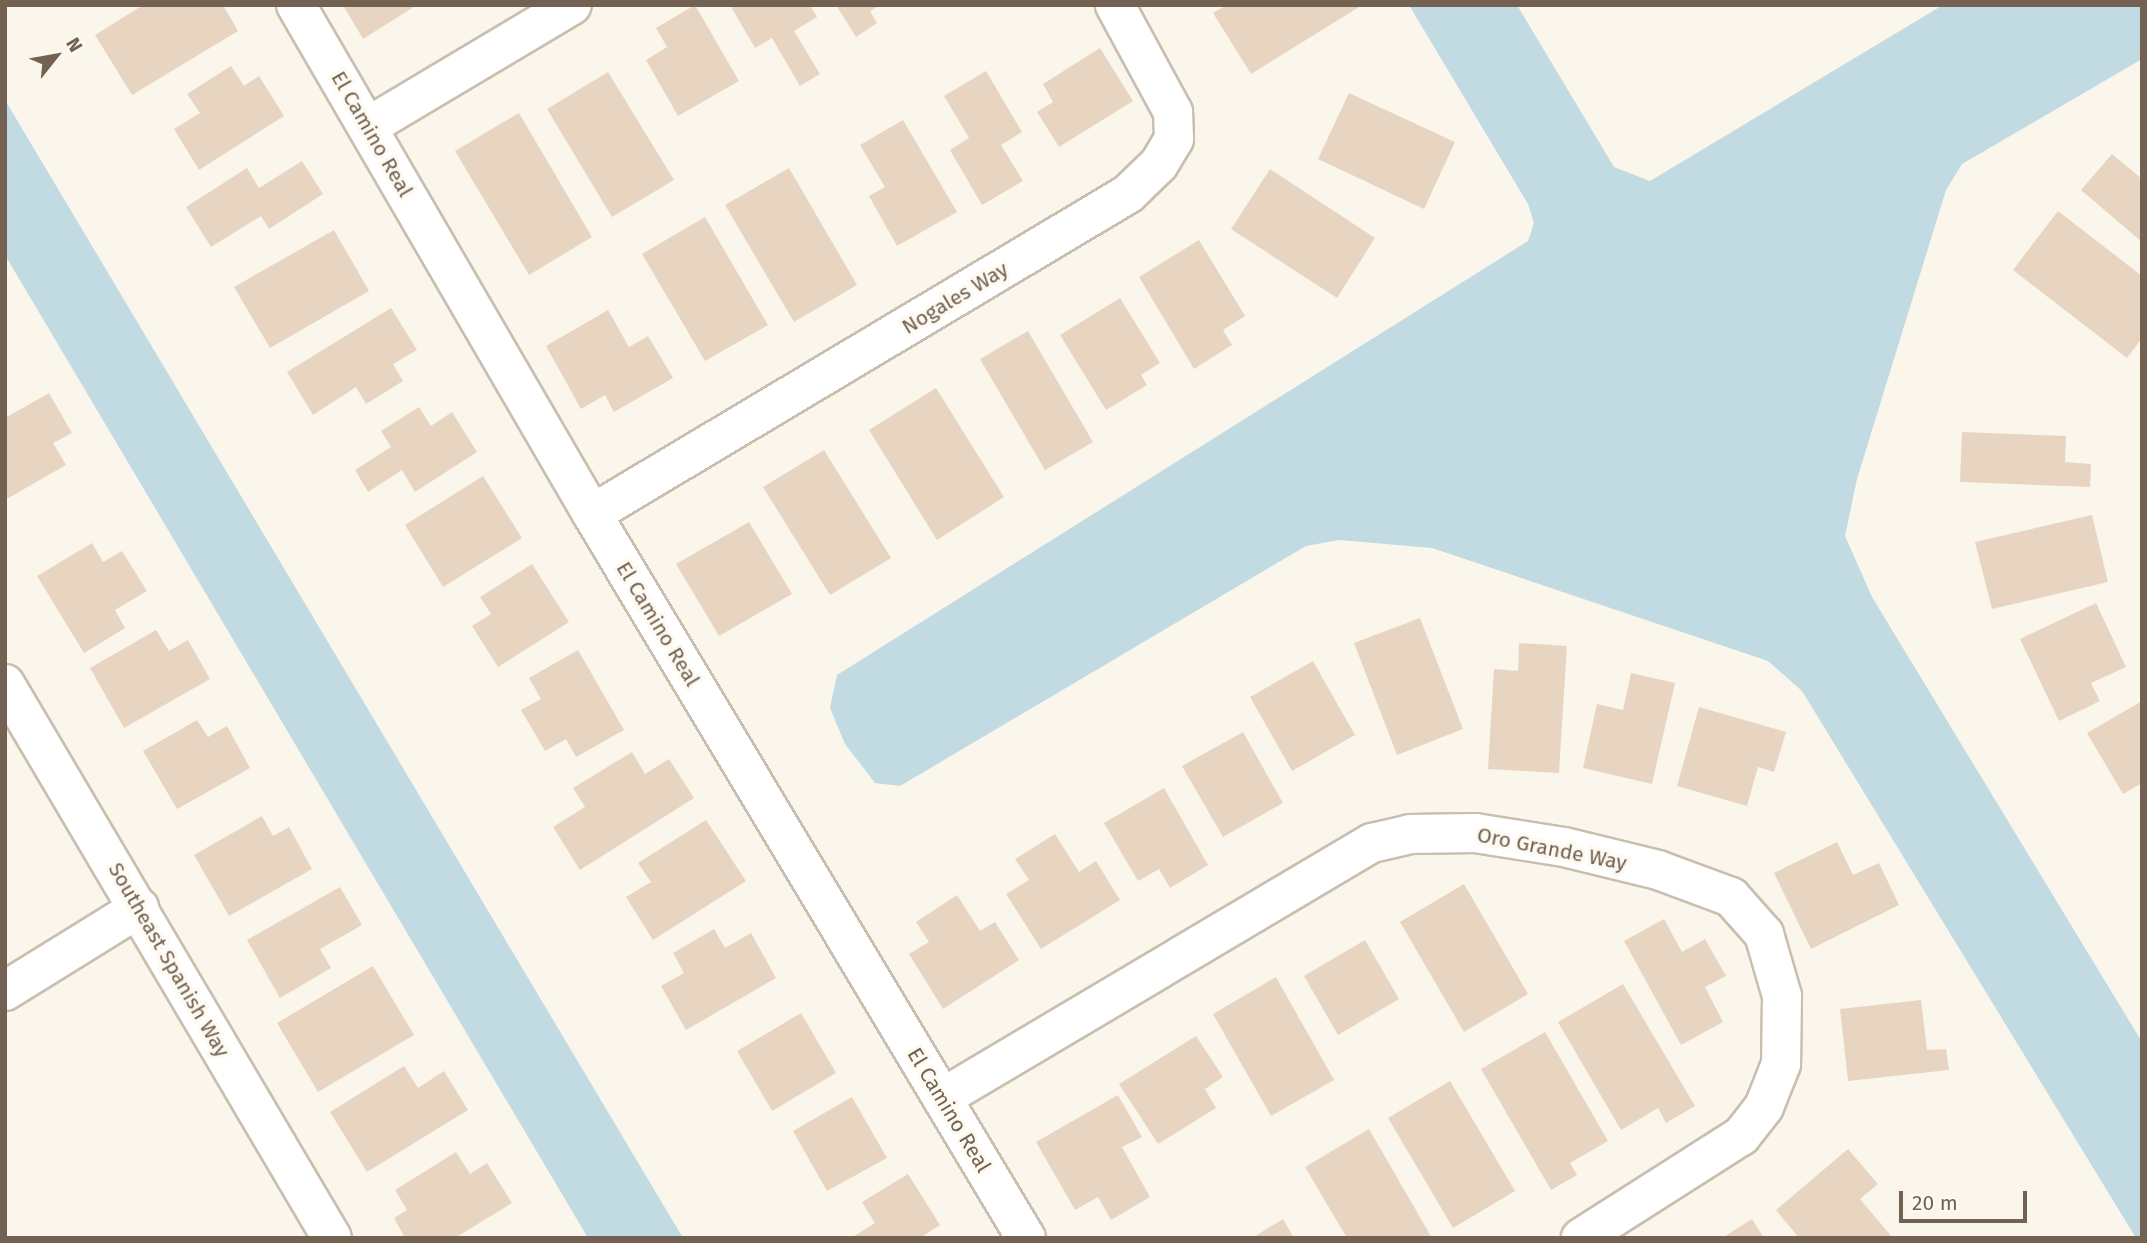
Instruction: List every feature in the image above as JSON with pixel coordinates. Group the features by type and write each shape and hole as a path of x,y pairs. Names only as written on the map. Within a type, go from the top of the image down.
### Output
{"street":[{"name":"El Camino Real","path":"296,5 369,126 592,514 1026,1238"},
{"path":"369,126 572,5"},
{"name":"Nogales Way","path":"592,514 1128,194 1159,164 1174,139 1173,112 1115,5"},
{"name":"Southeast Spanish Way","path":"5,684 332,1238"},
{"name":"Oro Grande Way","path":"942,1098 1372,843 1410,834 1475,832 1564,847 1658,870 1731,897 1764,934 1782,996 1781,1064 1764,1107 1741,1136 1581,1238"},
{"path":"5,991 139,908"}],"water":[{"path":"1409,5 1517,5 1614,167 1650,181 1943,5 2142,5 2142,59 1962,164 1946,190 1857,479 1845,536 1872,597 2142,1042 2142,1238 2136,1238 1802,691 1768,661 1432,548 1339,540 1306,546 900,786 875,783 845,744 830,708 837,675 1528,241 1534,223 1528,204"},
{"path":"5,100 683,1238 588,1238 5,255"}],"building":[{"path":"143,5 223,5 238,31 132,95 95,35"},
{"path":"343,5 417,5 363,39"},
{"path":"695,5 739,81 678,116 646,60 667,47 656,28"},
{"path":"730,5 810,5 817,17 794,31 820,74 800,86 772,38 755,48"},
{"path":"836,5 880,5 870,11 877,23 856,37"},
{"path":"1227,5 1359,7 1251,74 1213,13"},
{"path":"1100,48 1133,101 1059,147 1037,112 1053,102 1043,84"},
{"path":"231,66 244,86 259,76 284,116 199,170 174,129 200,113 187,94"},
{"path":"986,71 1022,132 1001,145 1023,181 982,205 950,150 969,138 944,96"},
{"path":"608,72 674,180 612,217 547,109"},
{"path":"1349,93 1455,142 1424,209 1318,159"},
{"path":"519,113 592,237 529,275 455,151"},
{"path":"903,120 957,212 897,246 869,196 885,187 860,145"},
{"path":"2112,154 2142,179 2142,242 2081,190"},
{"path":"302,161 323,194 269,229 261,216 211,247 186,207 247,168 259,188"},
{"path":"789,168 857,285 794,322 725,205"},
{"path":"1270,169 1375,238 1337,298 1231,229"},
{"path":"2058,211 2142,276 2142,338 2127,358 2013,270"},
{"path":"705,217 768,325 705,361 642,254"},
{"path":"334,230 369,291 270,348 234,287"},
{"path":"1199,240 1245,316 1223,330 1232,345 1194,369 1139,277"},
{"path":"1120,298 1160,363 1141,375 1147,385 1106,410 1060,335"},
{"path":"391,308 417,350 393,364 403,381 366,404 356,387 313,415 287,372"},
{"path":"608,310 629,347 648,336 673,378 614,412 605,395 581,409 546,346"},
{"path":"1028,331 1093,442 1045,470 980,359"},
{"path":"936,388 1004,497 937,540 869,430"},
{"path":"49,393 72,433 53,443 66,465 5,500 5,418"},
{"path":"419,407 431,426 452,412 477,452 415,492 402,470 368,492 355,470 391,447 381,431"},
{"path":"1962,432 2066,436 2065,462 2091,464 2090,487 1960,482"},
{"path":"824,450 891,558 830,595 763,487"},
{"path":"483,476 522,538 443,587 405,525"},
{"path":"2092,515 2108,582 1992,609 1975,542"},
{"path":"749,522 792,594 719,636 676,564"},
{"path":"92,543 103,562 122,551 147,591 115,610 125,628 84,653 37,576"},
{"path":"532,564 569,622 498,667 472,626 491,614 480,597"},
{"path":"2096,603 2126,667 2091,683 2100,701 2059,721 2020,639"},
{"path":"1420,618 1463,729 1397,755 1354,643"},
{"path":"156,630 169,651 188,640 210,679 124,728 90,668"},
{"path":"1519,643 1567,646 1559,773 1488,769 1494,669 1518,671"},
{"path":"578,650 624,730 576,757 566,739 545,751 521,710 541,699 529,678"},
{"path":"1313,661 1355,735 1292,771 1250,697"},
{"path":"1631,673 1675,683 1652,784 1583,768 1597,704 1623,710"},
{"path":"2142,701 2142,783 2123,794 2087,733"},
{"path":"1699,707 1786,732 1774,772 1758,767 1747,806 1677,786"},
{"path":"197,720 208,737 227,726 250,768 177,809 143,751"},
{"path":"1243,732 1283,803 1223,837 1182,766"},
{"path":"632,752 645,774 669,759 694,798 580,870 553,827 585,807 573,788"},
{"path":"1164,788 1208,865 1170,888 1159,869 1138,881 1104,823"},
{"path":"262,816 273,836 289,827 312,869 229,916 194,855"},
{"path":"706,820 746,881 653,940 626,897 651,882 638,863"},
{"path":"1055,834 1079,872 1096,861 1120,900 1041,949 1006,894 1029,880 1015,859"},
{"path":"1837,842 1853,875 1879,863 1899,905 1811,949 1774,873"},
{"path":"1464,884 1528,994 1464,1032 1400,922"},
{"path":"340,887 362,925 320,949 331,968 280,998 247,940"},
{"path":"957,895 980,931 995,922 1019,960 943,1009 909,954 929,942 916,922"},
{"path":"1664,919 1682,952 1705,939 1726,976 1705,987 1723,1022 1681,1045 1624,941"},
{"path":"714,929 725,948 751,933 776,978 686,1030 661,986 684,973 673,953"},
{"path":"1365,940 1399,999 1338,1035 1304,976"},
{"path":"373,966 414,1035 318,1092 277,1023"},
{"path":"1276,977 1334,1080 1271,1116 1213,1014"},
{"path":"1623,984 1695,1106 1666,1123 1658,1108 1621,1130 1558,1022"},
{"path":"1921,1000 1927,1050 1946,1049 1949,1070 1848,1081 1840,1009"},
{"path":"801,1013 836,1073 772,1111 737,1051"},
{"path":"1545,1032 1608,1141 1570,1163 1577,1175 1551,1190 1481,1069"},
{"path":"1196,1036 1223,1077 1205,1089 1216,1108 1158,1144 1119,1084"},
{"path":"404,1066 418,1088 444,1071 468,1110 367,1172 330,1112"},
{"path":"1450,1081 1515,1191 1453,1228 1388,1118"},
{"path":"1118,1095 1142,1137 1122,1147 1150,1197 1111,1220 1098,1197 1075,1210 1036,1142"},
{"path":"852,1097 887,1158 827,1191 793,1131"},
{"path":"1369,1129 1432,1238 1347,1238 1305,1167"},
{"path":"1848,1149 1878,1184 1860,1199 1893,1238 1799,1238 1776,1210"},
{"path":"456,1152 470,1174 487,1163 512,1203 455,1238 405,1238 394,1218 407,1210 395,1190"},
{"path":"908,1174 940,1225 920,1238 851,1238 875,1223 862,1202"},
{"path":"1283,1219 1294,1238 1252,1238"},
{"path":"1752,1219 1764,1238 1722,1238"}]}
